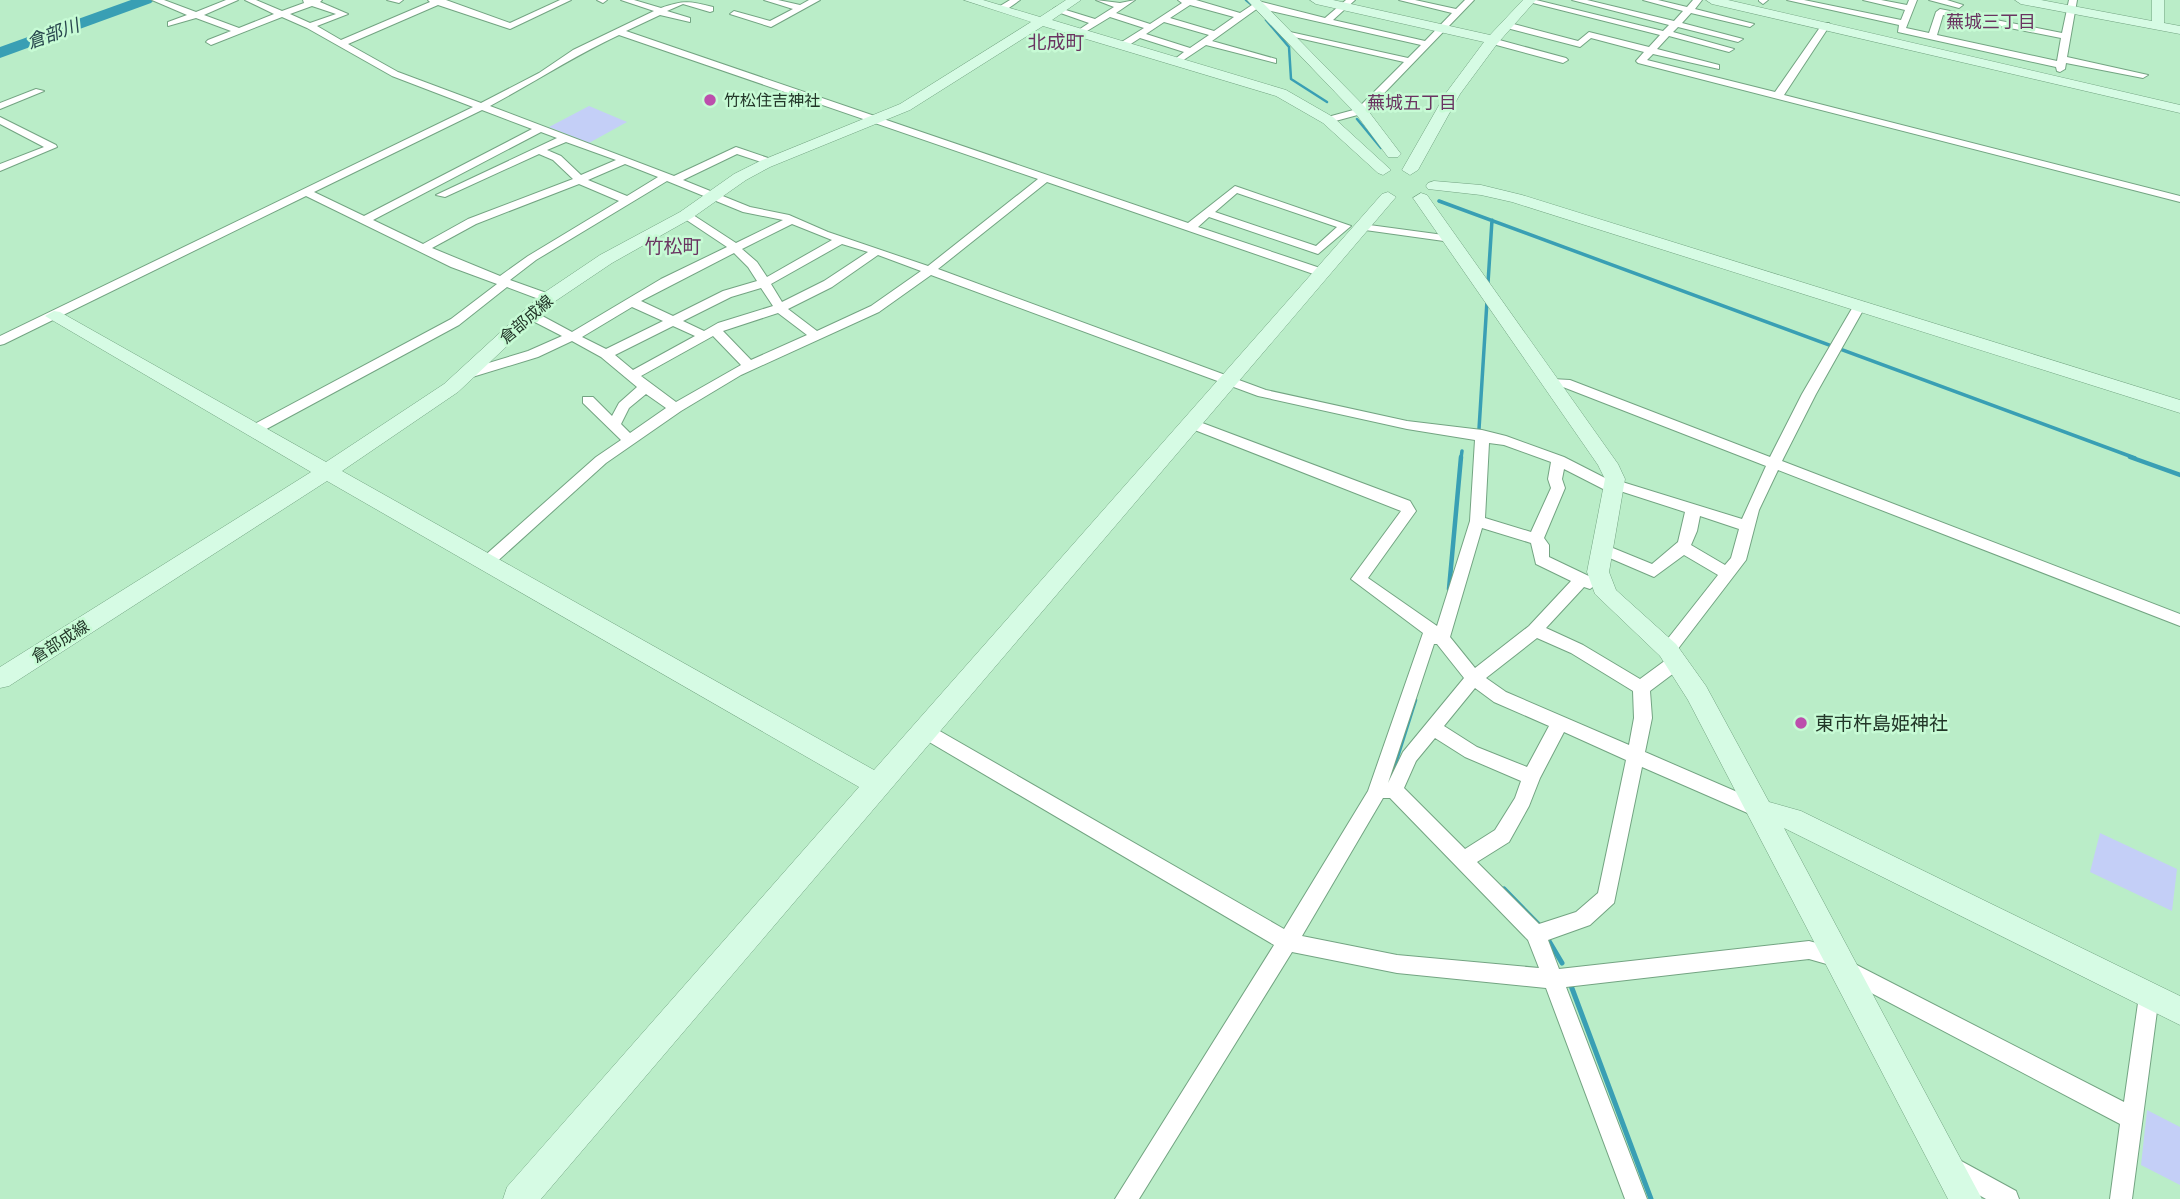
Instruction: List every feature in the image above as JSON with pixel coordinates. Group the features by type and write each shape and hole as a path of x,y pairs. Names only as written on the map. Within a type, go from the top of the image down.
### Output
{"street":[{"path":"156,0 240,31"},
{"path":"171,24 234,0"},
{"path":"249,0 310,26 395,74 625,160 747,210 792,220 1230,382 1312,406 1407,425 1482,435 1559,460 1614,486 1747,526"},
{"path":"391,0 400,0"},
{"path":"341,43 437,1 510,26 567,0"},
{"path":"625,0 687,20"},
{"path":"768,0 800,8"},
{"path":"734,13 771,24 816,0"},
{"path":"970,0 1003,8 1097,22"},
{"path":"1003,8 1016,0"},
{"name":"倉部成線","path":"0,679 326,472 451,388 548,298 606,259 686,215 740,177 905,107 1075,0"},
{"path":"1100,0 1122,6"},
{"path":"1082,31 1131,0"},
{"path":"1320,0 1347,3 1563,60"},
{"path":"1403,0 1459,12"},
{"path":"1328,120 1361,111 1470,0"},
{"path":"1576,0 1738,39"},
{"path":"1647,0 1750,24"},
{"path":"1698,0 1641,61 2180,199"},
{"path":"1712,0 1757,2 1826,25 2060,67 2143,75"},
{"path":"1791,0 1904,23"},
{"path":"1867,0 1911,4 1901,30 2060,67 2180,109"},
{"path":"1933,0 2067,31"},
{"path":"2021,0 2072,5 2180,30"},
{"path":"2158,0 2158,26"},
{"path":"211,42 312,1 344,14 310,26"},
{"path":"0,341 482,106 541,75 576,52 661,11 683,1 710,9"},
{"path":"1123,45 1187,1 1241,16"},
{"path":"519,1199 876,784 1230,382 1362,227 1379,184 1410,170 1452,93 1492,41 1529,1 1729,49"},
{"path":"1176,62 1256,3"},
{"path":"1256,3 1427,44"},
{"path":"1256,3 1361,111 1393,154"},
{"path":"1327,21 1347,3"},
{"path":"2060,67 2072,5"},
{"path":"1932,37 1940,12 2067,31"},
{"path":"1109,14 1151,27"},
{"path":"1049,15 1082,31 1123,45 1281,93 1328,120 1379,184 1405,200 1428,192 1481,190 1516,198 2180,407"},
{"path":"1163,19 1216,34"},
{"path":"1506,25 1580,44 1589,35 1716,67"},
{"path":"1778,96 1826,25"},
{"path":"619,32 1322,273"},
{"path":"1284,32 1410,61"},
{"path":"1139,35 1192,51"},
{"path":"1205,42 1273,61"},
{"path":"0,106 39,92"},
{"path":"0,120 52,147 0,168"},
{"path":"364,220 542,128"},
{"path":"440,195 566,138"},
{"path":"254,430 455,323 532,258 627,200 736,150 770,162"},
{"path":"540,151 557,158 581,181 627,200"},
{"path":"424,248 450,231 524,199 581,181 625,160"},
{"path":"1410,170 1424,174 1428,192 1451,239 1608,464 1614,486 1598,572 1603,589"},
{"path":"487,562 601,460 629,440 676,408 749,366 875,310 1046,178"},
{"path":"1190,228 1207,213 1235,189 1345,226 1318,251 1207,213"},
{"path":"306,192 455,264 548,298"},
{"path":"686,215 735,248 753,265 780,308 817,337"},
{"path":"464,375 533,354 574,336 665,282 792,220"},
{"path":"1362,227 1451,239"},
{"path":"606,354 727,294 765,283 842,239"},
{"path":"631,376 710,333 780,308 828,284 877,251"},
{"path":"632,302 674,322 710,333 749,366"},
{"path":"1543,932 1589,916 1606,897 1643,718 1641,688 1672,656 1738,560 1747,526 1774,463 1860,306"},
{"path":"529,314 606,354 645,387 676,408"},
{"path":"54,316 876,784"},
{"path":"1552,383 1565,383 2180,620"},
{"path":"613,425 624,406 645,387"},
{"path":"588,400 629,440"},
{"path":"1192,424 1405,505 1409,511 1359,579 1442,638 1459,663 1500,697 1762,811 1792,819 2180,1011"},
{"path":"1442,638 1476,521 1482,435"},
{"path":"1536,539 1558,488 1555,479 1559,460"},
{"path":"1603,549 1654,571 1682,547 1692,534 1693,509"},
{"path":"1476,521 1536,539 1541,545 1541,560 1603,589 1672,656 1697,694 1762,811 1966,1199"},
{"path":"1682,547 1728,574"},
{"path":"1126,1199 1287,942 1409,757 1435,729 1474,678 1535,630 1582,579"},
{"path":"1535,630 1577,649 1641,688"},
{"path":"1391,787 1428,637 1442,638"},
{"path":"1468,857 1502,835 1523,801 1531,777 1560,723"},
{"path":"1435,729 1471,752 1531,777"},
{"path":"925,730 1287,942 1397,964 1553,979 1809,950 1843,964 2132,1118"},
{"path":"1391,787 1468,857 1543,932 1553,979 1636,1199"},
{"path":"2121,1199 2149,996"},
{"path":"1948,1165 2008,1199"}],"shaded area":[{"path":"589,106 627,122 589,143 549,127"},
{"path":"2100,833 2177,869 2172,911 2090,872"},
{"path":"2147,1110 2180,1127 2180,1185 2141,1165"}],"waterway":[{"name":"倉部川","path":"0,53 146,0"},
{"path":"1246,0 1252,5"},
{"path":"1266,20 1289,47 1291,79 1327,102"},
{"path":"1357,119 1381,148"},
{"path":"1442,202 1439,201 1492,221"},
{"path":"1488,283 1492,221"},
{"path":"1492,221 2135,458"},
{"path":"1479,429 1487,301"},
{"path":"1461,458 1462,451"},
{"path":"1449,589 1461,457"},
{"path":"2130,457 2180,475"},
{"path":"1392,781 1390,779 1415,700"},
{"path":"1504,889 1542,928"},
{"path":"1546,936 1562,963"},
{"path":"1570,983 1651,1199"}],"place":[{"name":"竹松住吉神社","path":"710,100"},
{"name":"東市杵島姫神社","path":"1801,723"}],"district":[{"name":"蕪城三丁目","path":"1991,22"},
{"name":"北成町","path":"1056,42"},
{"name":"蕪城五丁目","path":"1412,103"},
{"name":"竹松町","path":"673,246"}]}
